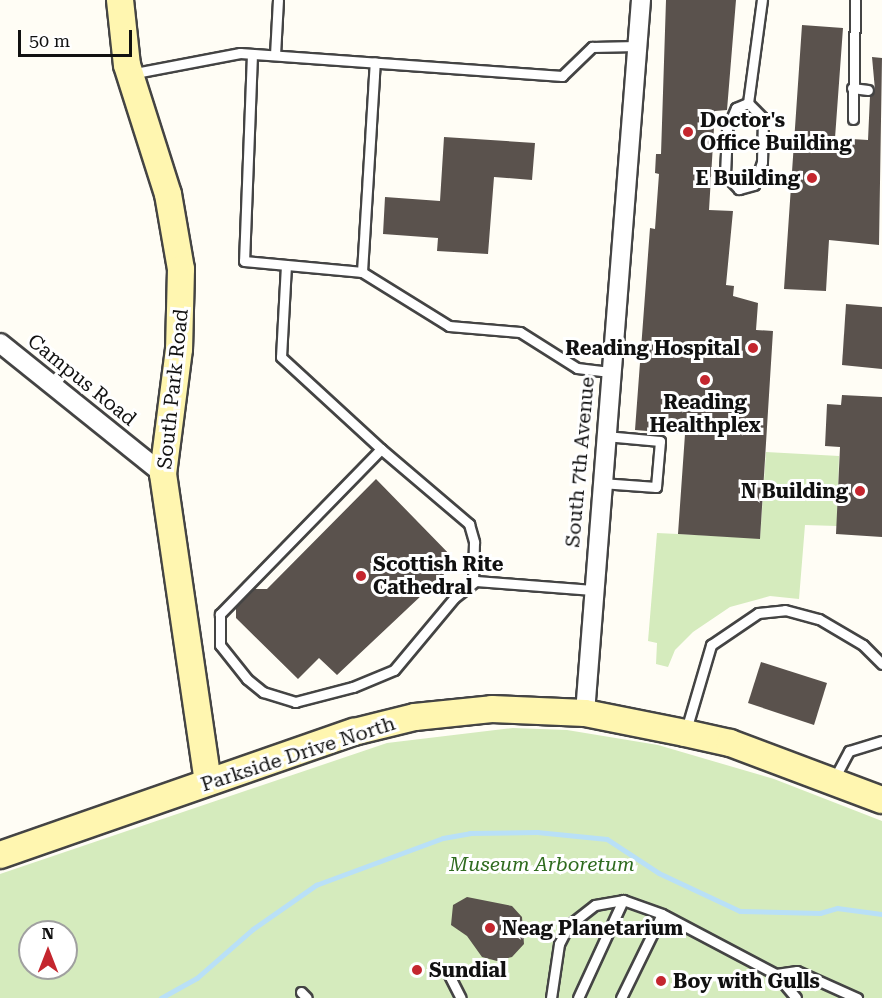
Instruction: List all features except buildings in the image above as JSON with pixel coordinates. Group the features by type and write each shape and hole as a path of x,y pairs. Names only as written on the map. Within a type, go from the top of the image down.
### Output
{"street":[{"name":"South Park Road","path":"120,0 129,74 168,194 181,269 179,349 163,474 208,782"},
{"name":"South 7th Avenue","path":"585,713 592,590 641,0"},
{"name":"Campus Road","path":"0,344 163,474"},
{"name":"Parkside Drive North","path":"0,855 354,732 415,717 492,709 585,713 685,733 834,779 882,800"}],"lane":[{"path":"275,55 278,0"},
{"path":"748,103 762,0"},
{"path":"853,119 855,0"},
{"path":"129,74 190,60 252,54 562,76 592,47 637,46"},
{"path":"252,54 244,261 362,272 449,326 520,332 577,368 610,372"},
{"path":"362,272 375,62"},
{"path":"852,88 868,90"},
{"path":"748,103 763,118 762,162 754,185 739,189 725,175 726,129 736,108 748,103"},
{"path":"286,265 281,357 381,449 469,524 474,542 473,582 394,669 330,694 295,702 279,699 247,679 226,655 218,625 226,605 381,449"},
{"path":"601,483 656,487 659,453 660,441 605,436"},
{"path":"473,582 592,590"},
{"path":"685,733 711,645 758,613 785,610 819,619 863,645 882,664"},
{"path":"834,779 849,750 882,741"},
{"path":"578,998 623,900"},
{"path":"551,998 559,944 568,926 595,905 623,900 662,914 776,974 796,998"},
{"path":"621,998 662,914"},
{"path":"447,971 460,998"},
{"path":"776,974 797,971 857,998"}],"green space":[{"path":"766,452 839,456 837,526 805,525 799,599 770,596 730,607 693,632 675,650 668,667 656,664 657,643 648,641 657,533 760,538"},
{"name":"Museum Arboretum","path":"513,728 567,730 658,745 774,779 882,821 882,998 0,998 0,874 387,743"}],"waterway":[{"path":"161,998 197,978 253,929 316,885 443,838 470,833 537,832 607,839 659,873 740,911 820,913 837,908 882,914"}],"place":[{"name":"Doctor's Office Building","path":"688,132"},
{"name":"E Building","path":"812,178"},
{"name":"Reading Hospital","path":"753,348"},
{"name":"Reading Healthplex","path":"705,380"},
{"name":"N Building","path":"860,491"},
{"name":"Scottish Rite Cathedral","path":"361,576"},
{"name":"Neag Planetarium","path":"490,928"},
{"name":"Sundial","path":"417,970"},
{"name":"Boy with Gulls","path":"661,981"}]}
